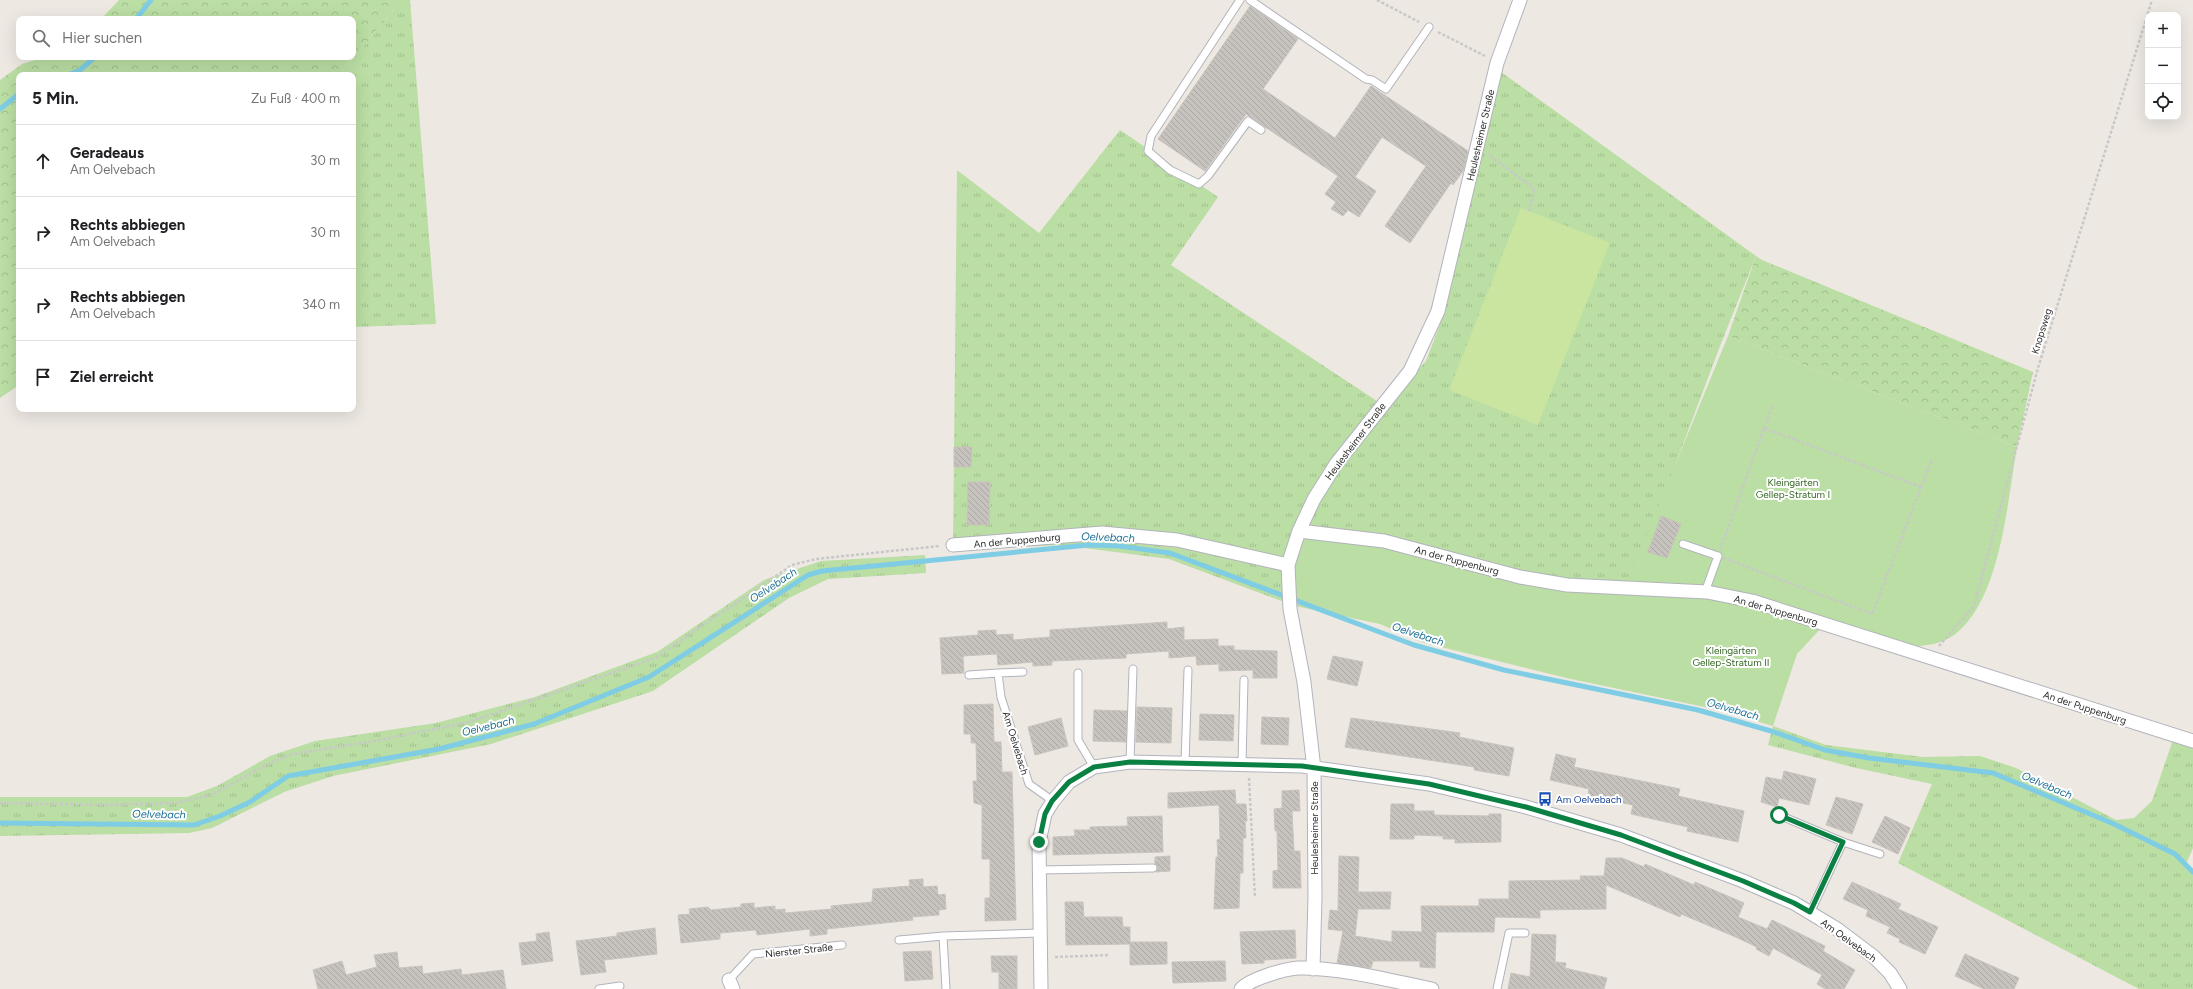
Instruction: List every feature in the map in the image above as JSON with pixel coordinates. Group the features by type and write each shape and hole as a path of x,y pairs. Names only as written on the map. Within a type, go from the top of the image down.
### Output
{"street":[{"name":"Heulesheimer Straße","path":"1313,969 1315,897 1314,768 1304,682 1290,609 1288,565 1299,531 1314,499 1336,464 1410,371 1438,311 1497,63 1520,0"},
{"name":"An der Puppenburg","path":"1299,531 1384,541 1520,577 1567,585 1705,592 1752,601 2193,741"},
{"name":"An der Puppenburg","path":"953,545 1102,533 1177,540 1288,565"},
{"name":"Am Oelvebach","path":"1041,989 1039,842 1045,814 1052,801 1069,782 1094,767 1130,762 1302,766 1429,784 1526,807 1636,840 1743,881 1794,903 1837,929 1874,957 1890,973 1900,989"},
{"path":"1241,989 1256,979 1296,968 1313,969 1432,989"}],"lane":[{"path":"1240,0 1151,136 1148,151 1170,170 1199,184 1208,176 1248,121 1261,130"},
{"path":"1250,0 1366,79 1372,80 1386,89 1429,27"},
{"path":"1683,544 1718,556 1705,592"},
{"path":"1130,762 1132,669"},
{"path":"1185,763 1188,670"},
{"path":"969,675 1023,672"},
{"path":"1078,673 1078,740 1094,767"},
{"name":"Am Oelvebach","path":"998,674 1001,696 1028,784 1052,801"},
{"path":"1244,680 1245,764"},
{"path":"1779,815 1843,842 1880,854"},
{"path":"1810,912 1843,842"},
{"path":"1039,870 1153,868"},
{"path":"899,940 943,936 1040,933"},
{"path":"1497,989 1509,934 1525,933"},
{"path":"943,936 946,989"},
{"name":"Nierster Straße","path":"731,985 753,954 842,945"},
{"path":"599,989 620,986"}],"path":[{"name":"Knopsweg","path":"1930,657 1974,606 2038,368 2152,0"},
{"path":"1478,146 1531,186 1534,191 1529,211"},
{"path":"1773,404 1718,556 1872,614 1932,460"},
{"path":"1764,428 1921,487"},
{"path":"0,803 106,805 176,803 212,795 272,762 293,754 380,740 469,722 655,658 792,565 816,558 953,545"},
{"path":"1245,764 1255,898"},
{"path":"1041,958 1110,955"}],"green space":[{"path":"119,0 402,0 356,55 356,16 104,16"},
{"path":"402,0 410,0 436,324 356,327 356,72 342,72 352,60 356,60 356,55"},
{"path":"35,60 352,60 342,72 16,72 16,387 0,398 0,80 22,64"},
{"path":"1501,72 1756,256 1720,346 1627,593 1539,587 1460,567 1295,606 1169,559 1061,545 953,550 957,170 1039,233 1120,130 1218,197 1171,265 1386,407 1426,361 1446,309"},
{"path":"1521,208 1610,243 1538,425 1449,390"},
{"path":"1756,256 1762,260 2033,372 2017,447 1728,336"},
{"name":"Kleingärten Gellep-Stratum I","path":"1728,336 2017,447 2005,521 1992,575 1982,599 1970,619 1954,635 1929,645 1913,647 1776,606 1626,585"},
{"name":"Kleingärten Gellep-Stratum II","path":"1302,537 1349,541 1393,549 1539,587 1627,593 1702,595 1746,602 1823,626 1797,654 1773,726 1719,710 1571,679 1421,642 1380,624 1295,606 1294,571"},
{"path":"925,555 926,573 828,579 789,598 653,691 491,744 333,776 284,792 212,828 189,833 0,836 0,797 187,797 217,786 270,756 315,741 436,723 535,697 657,652 764,580 821,561"},
{"path":"1773,726 1826,745 1923,757 1980,756 2016,768 2116,820 2134,818 2152,801 2176,731 2193,737 2193,848 2186,864 2193,875 2193,989 2139,989 1898,863 1932,784 1856,768 1768,745"}],"building":[{"path":"1250,6 1298,39 1263,89 1335,138 1371,86 1468,151 1463,171 1453,185 1451,183 1410,243 1385,226 1426,166 1382,137 1355,177 1376,191 1359,217 1348,210 1343,216 1331,209 1336,202 1325,194 1338,176 1246,114 1205,171 1158,139"},
{"path":"954,447 972,447 971,467 954,467"},
{"path":"968,482 990,482 989,525 967,525"},
{"path":"1661,516 1681,524 1667,558 1648,552"},
{"path":"1167,622 1167,629 1184,627 1184,640 1218,639 1218,646 1234,646 1234,650 1277,651 1277,678 1253,678 1253,670 1219,671 1219,664 1197,665 1196,656 1169,658 1169,651 1126,654 1126,658 1052,661 1052,665 1033,666 1033,662 998,665 997,654 963,656 964,673 942,674 940,638 978,635 978,631 996,630 996,635 1013,634 1013,640 1050,637 1050,630"},
{"path":"1333,656 1363,662 1357,686 1327,679"},
{"path":"993,704 994,742 1001,742 1002,772 1012,772 1016,920 985,921 985,898 990,898 990,859 982,859 982,805 974,803 973,781 977,781 976,743 971,743 971,734 964,734 964,705"},
{"path":"1137,707 1172,708 1171,743 1136,742"},
{"path":"1094,710 1127,711 1126,742 1093,741"},
{"path":"1200,714 1234,715 1233,741 1199,740"},
{"path":"1262,717 1289,718 1288,745 1261,744"},
{"path":"1061,718 1068,746 1035,755 1028,727"},
{"path":"1351,718 1460,733 1459,737 1514,748 1509,776 1474,770 1474,767 1345,747"},
{"path":"1556,754 1576,759 1574,767 1680,789 1678,796 1744,811 1738,842 1687,831 1688,827 1631,814 1633,805 1588,796 1589,789 1550,780"},
{"path":"1784,771 1816,779 1809,805 1779,798 1777,807 1761,802 1766,777 1782,780"},
{"path":"1235,790 1236,804 1246,804 1247,821 1245,821 1246,838 1243,838 1243,873 1240,873 1239,908 1214,909 1216,857 1218,857 1217,840 1220,839 1219,805 1168,808 1168,793"},
{"path":"1299,790 1300,811 1292,811 1294,851 1300,851 1301,888 1273,888 1273,871 1278,870 1277,831 1275,831 1274,809 1282,808 1282,791"},
{"path":"1836,797 1863,804 1852,834 1826,825"},
{"path":"1391,804 1414,804 1414,811 1434,811 1434,815 1489,816 1489,814 1501,814 1501,842 1455,843 1455,839 1443,839 1443,836 1414,835 1414,839 1390,839"},
{"path":"1162,816 1163,852 1053,855 1053,837 1075,836 1074,830 1090,830 1090,827 1128,826 1127,817"},
{"path":"1885,816 1910,828 1898,854 1872,842"},
{"path":"1170,856 1170,871 1156,872 1158,868 1155,864 1155,857"},
{"path":"1339,856 1359,857 1358,892 1391,892 1390,909 1358,909 1355,936 1392,942 1392,931 1422,932 1421,906 1479,906 1479,899 1509,899 1509,881 1581,880 1580,876 1604,876 1606,858 1622,858 1644,867 1645,864 1694,885 1695,882 1744,903 1738,917 1767,929 1772,920 1825,946 1823,951 1855,970 1844,989 1825,989 1817,984 1822,975 1773,948 1769,956 1756,949 1757,947 1731,935 1681,914 1680,917 1606,885 1606,909 1540,910 1540,918 1495,917 1494,932 1436,932 1435,968 1420,967 1420,961 1373,961 1371,968 1337,963 1343,931 1328,929 1330,910 1338,911"},
{"path":"923,879 923,887 937,886 938,895 945,894 946,909 939,910 939,915 912,917 913,920 827,929 827,934 810,936 810,929 757,935 756,930 720,933 720,939 681,943 678,915 690,914 689,909 708,907 711,910 741,907 741,904 754,903 754,908 775,906 775,910 785,909 785,913 832,909 831,906 872,902 873,889 910,886 909,880"},
{"path":"1852,882 1901,904 1898,909 1938,927 1925,954 1899,942 1900,939 1887,933 1890,927 1866,916 1868,910 1843,899"},
{"path":"1065,902 1083,902 1084,917 1122,917 1123,927 1130,927 1130,942 1167,942 1167,964 1130,965 1130,944 1066,945"},
{"path":"655,928 657,954 604,960 606,972 581,975 576,941 617,936 617,933"},
{"path":"1295,930 1296,958 1264,960 1264,963 1242,964 1240,932"},
{"path":"549,932 553,961 522,965 519,943 537,941 536,934"},
{"path":"1532,934 1556,935 1555,962 1566,963 1565,968 1607,978 1604,989 1508,989 1511,973 1530,977"},
{"path":"931,951 933,979 905,981 903,952"},
{"path":"397,952 399,968 422,966 423,974 461,969 462,975 503,970 506,989 318,989 313,970 342,961 346,975 377,967 374,955"},
{"path":"1965,954 2019,978 2014,989 1984,989 1955,976"},
{"path":"991,956 1017,956 1017,989 999,989 999,972 992,972"},
{"path":"1225,961 1226,981 1173,983 1172,962"}],"waterway":[{"path":"138,16 151,0"},
{"path":"75,72 80,70 92,60"},
{"path":"0,109 16,96"},
{"name":"Oelvebach","path":"0,823 194,825 220,816 250,802 288,776 439,749 534,724 649,677 808,575 822,571 1089,545 1119,546 1170,553 1414,645 1504,670 1698,710 1771,731 1825,750 1869,758 1993,773 2114,824 2175,854 2193,872"}],"place":[{"name":"Am Oelvebach","path":"1545,799"}],"route":[{"path":"1039,842 1045,814 1052,801 1069,782 1094,767 1130,762 1302,766 1429,784 1526,807 1621,835 1743,881 1794,903 1810,912 1843,842 1811,827 1779,815"}]}
